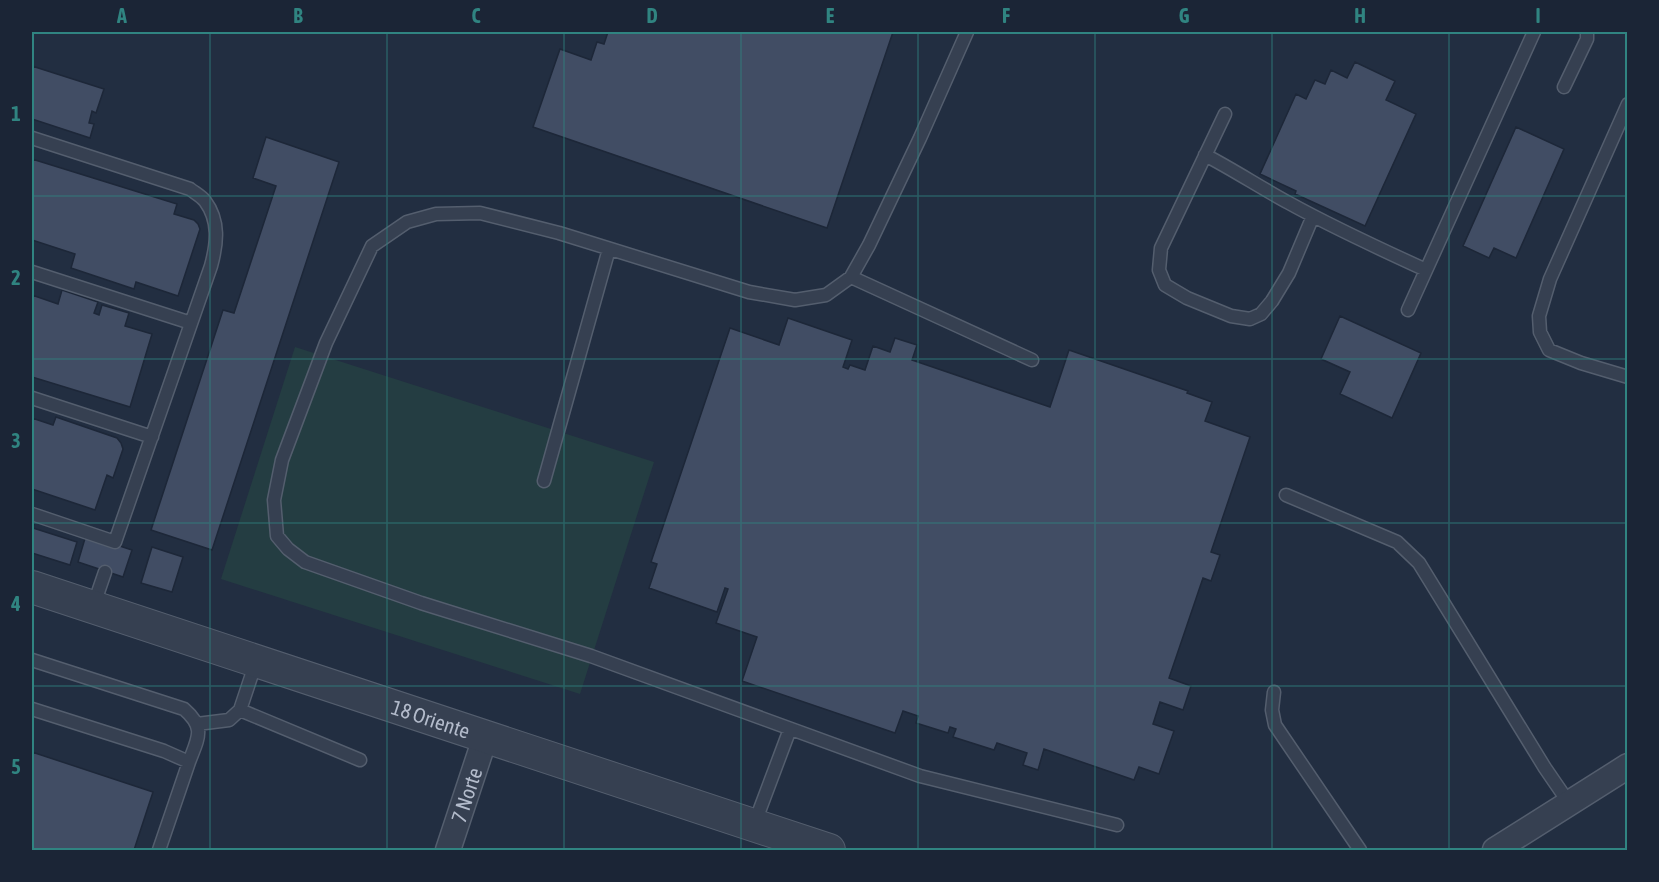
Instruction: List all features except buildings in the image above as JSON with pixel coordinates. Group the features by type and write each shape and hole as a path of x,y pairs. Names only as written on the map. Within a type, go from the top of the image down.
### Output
{"street":[{"name":"18 Oriente","path":"32,587 754,826 795,845 828,850"},
{"name":"7 Norte","path":"448,850 485,738"},
{"path":"1495,850 1628,766"}],"lane":[{"path":"967,32 869,245 851,277 826,295 795,300 749,292 559,233 480,213 436,214 407,222 372,246 326,343 282,460 274,500 277,536 288,549 305,562 421,603 591,656 920,776 1117,825"},
{"path":"1408,310 1534,32"},
{"path":"1564,87 1587,39 1587,32"},
{"path":"1628,104 1625,106 1550,279 1539,316 1540,332 1549,350 1581,363 1628,377"},
{"path":"1225,114 1161,248 1159,270 1165,285 1187,298 1230,316 1250,319 1261,314 1289,273 1313,216"},
{"path":"32,138 190,189 204,200 216,228 216,245 211,266 116,542 32,514"},
{"path":"1205,155 1354,238 1426,270"},
{"path":"544,481 609,249"},
{"path":"32,272 191,323"},
{"path":"851,277 1032,360"},
{"path":"32,398 152,437"},
{"path":"1286,495 1397,542 1419,563 1545,768 1569,803"},
{"path":"93,607 105,572"},
{"path":"32,660 184,709 195,718 198,737 159,850"},
{"path":"197,724 230,720 240,710 256,661"},
{"path":"1274,692 1272,710 1275,725 1360,850"},
{"path":"32,710 164,751 189,762"},
{"path":"240,710 360,760"},
{"path":"754,826 790,729"}],"green space":[{"path":"295,347 654,462 580,694 221,579"}]}
